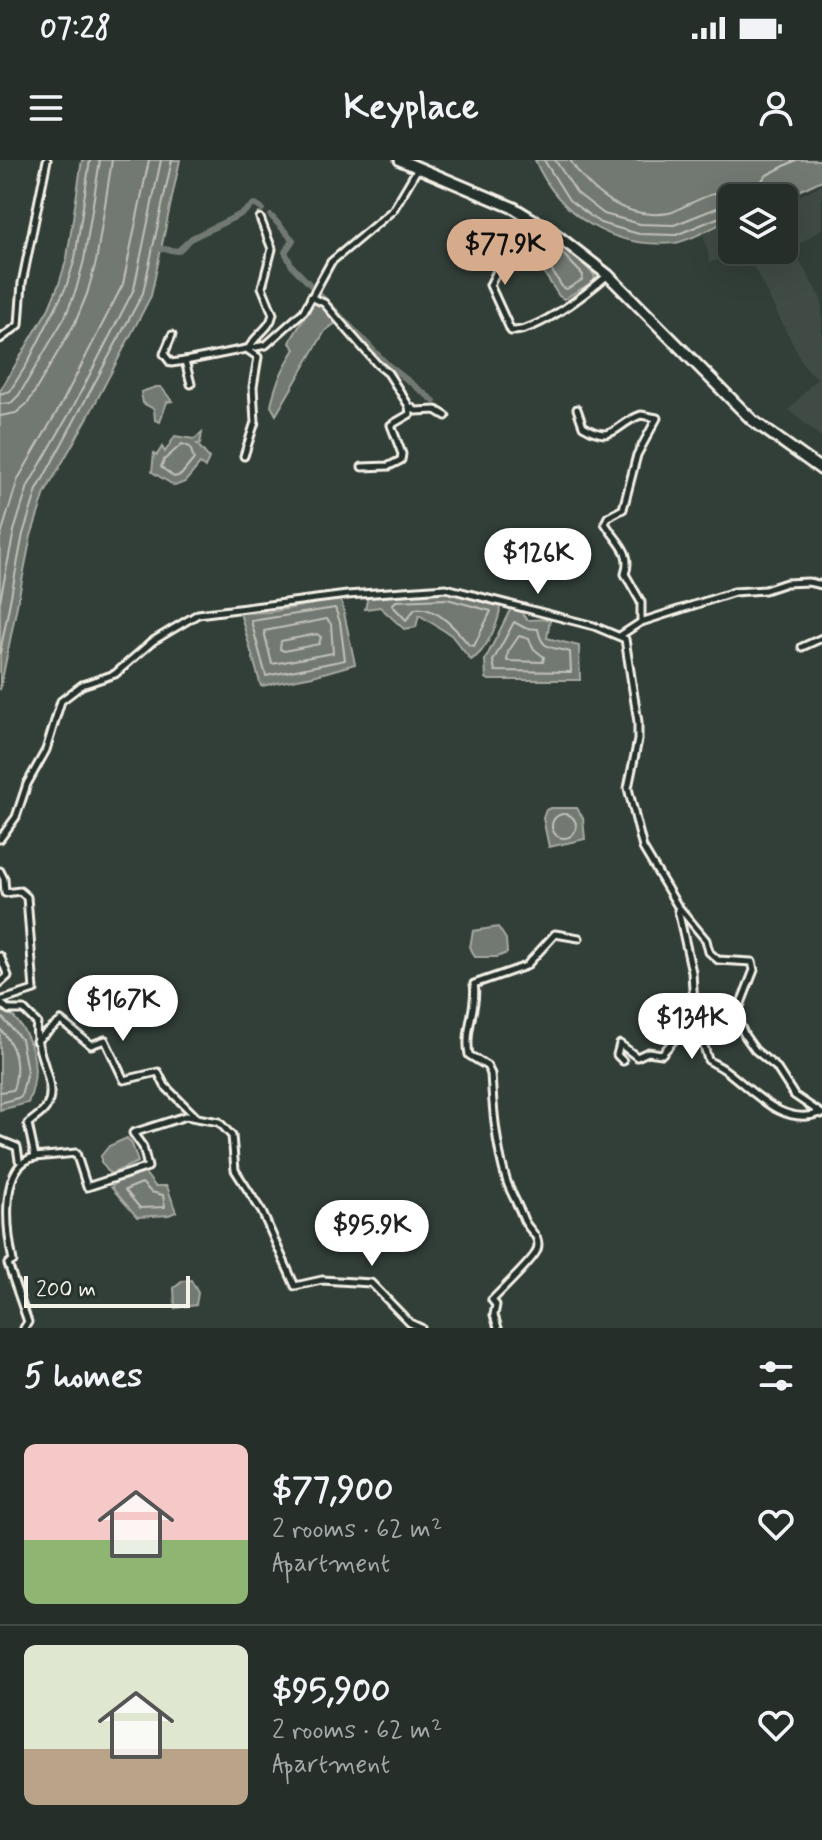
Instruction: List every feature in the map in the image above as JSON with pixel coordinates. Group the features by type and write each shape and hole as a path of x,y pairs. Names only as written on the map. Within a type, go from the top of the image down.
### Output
{"highway":[{"path":"400,160 514,208 550,230 608,275 752,420 822,470"}],"street":[{"path":"0,339 19,325 22,283 47,160"},
{"path":"172,335 164,354 171,363 266,345 289,321 304,311 331,262 393,210 418,168"},
{"path":"514,208 542,237 499,267 493,276 492,294 511,331 530,326 558,311 608,275"},
{"path":"248,350 255,337 268,327 273,314 262,287 272,249 260,218"},
{"path":"315,291 388,373 409,406 416,411 436,410 446,416"},
{"path":"244,456 255,422 253,387 258,357 248,350"},
{"path":"185,361 191,384"},
{"path":"362,467 389,466 401,460 402,454 391,425 410,414 409,406"},
{"path":"577,409 583,426 600,435 612,433 641,415 657,418 637,455 623,509 608,517 605,523 627,551 626,581 641,602 641,622"},
{"path":"621,635 641,622 734,592 765,590 786,583 822,585"},
{"path":"0,839 16,817 27,784 46,750 61,701 82,685 115,674 153,641 198,614 347,595 446,588 621,635 625,639 638,722 638,740 628,788 648,859 677,905 706,940 709,952 718,960 752,962 754,970 736,1016 745,1036 755,1050 776,1067 794,1095 821,1113"},
{"path":"802,647 822,638"},
{"path":"0,871 5,893 20,891 27,897 34,990 0,1002 9,1010 24,1010 37,1023 36,1041 51,1095 46,1109 28,1124 35,1157"},
{"path":"677,905 692,972 694,1006 706,1032 704,1046 708,1060 724,1068 750,1092 779,1111 821,1113"},
{"path":"498,1328 494,1315 496,1305 492,1300 522,1266 531,1261 538,1244 537,1236 525,1225 504,1172 491,1074 487,1066 469,1055 467,1042 476,993 474,984 526,966 555,934 579,938"},
{"path":"0,956 8,976 0,983"},
{"path":"36,1041 61,1021 91,1045 105,1040 124,1080 158,1072 165,1086 195,1117"},
{"path":"623,1061 617,1055 620,1044 637,1057 648,1052 662,1054 688,1024 701,1026"},
{"path":"24,1328 28,1322 8,1264 13,1261 2,1210 2,1193 9,1170 19,1160 76,1153 87,1187 148,1167 143,1147 133,1133 170,1119 195,1117 219,1122 232,1136 235,1170 262,1212 295,1286 322,1280 371,1283 410,1323 421,1328"},
{"path":"0,1140 17,1147 19,1160"}],"shaded area":[{"path":"822,184 822,229 798,245 798,197"},
{"path":"718,228 718,260 710,262 703,233"},
{"path":"798,257 822,301 822,438 789,410 817,378 804,366 752,264 798,264"}],"water":[{"path":"82,160 180,160 151,296 45,493 31,536 0,690 0,391 49,308 59,284 67,258"},
{"path":"535,160 822,160 822,180 798,191 798,184 718,184 718,225 675,243 630,240 591,225 573,212 545,180"},
{"path":"552,240 566,245 595,276 594,281 564,299 531,253"},
{"path":"315,301 323,304 337,322 325,331 276,415 271,406 280,376 295,349 290,343"},
{"path":"161,387 172,401 167,402 160,422 155,420 154,409 143,403 141,392"},
{"path":"202,433 200,444 197,444 209,458 205,468 200,464 185,482 175,486 152,472 154,453 157,455 162,447 165,452 175,436 194,439"},
{"path":"448,590 500,604 492,635 477,656 471,660 451,635 419,615 416,627 404,629 380,607 365,609 368,596"},
{"path":"341,599 355,664 261,686 240,613 269,612"},
{"path":"511,608 521,612 527,620 550,619 547,638 579,646 580,680 486,678 485,660"},
{"path":"550,808 577,808 583,818 585,839 549,847 543,818"},
{"path":"498,927 506,939 507,953 497,957 475,957 470,947 473,931"},
{"path":"0,1004 27,1036 32,1048 35,1075 28,1103 0,1110"},
{"path":"127,1138 138,1162 110,1174 101,1162 101,1156 109,1146"},
{"path":"145,1173 155,1186 167,1186 176,1212 137,1217 111,1187"},
{"path":"191,1280 198,1293 196,1305 175,1308 174,1288 183,1281"}],"waterway":[{"path":"156,248 178,251 192,238 243,213 254,204 262,209"},
{"path":"271,216 293,240 285,252 292,266 387,364 434,401"}]}
